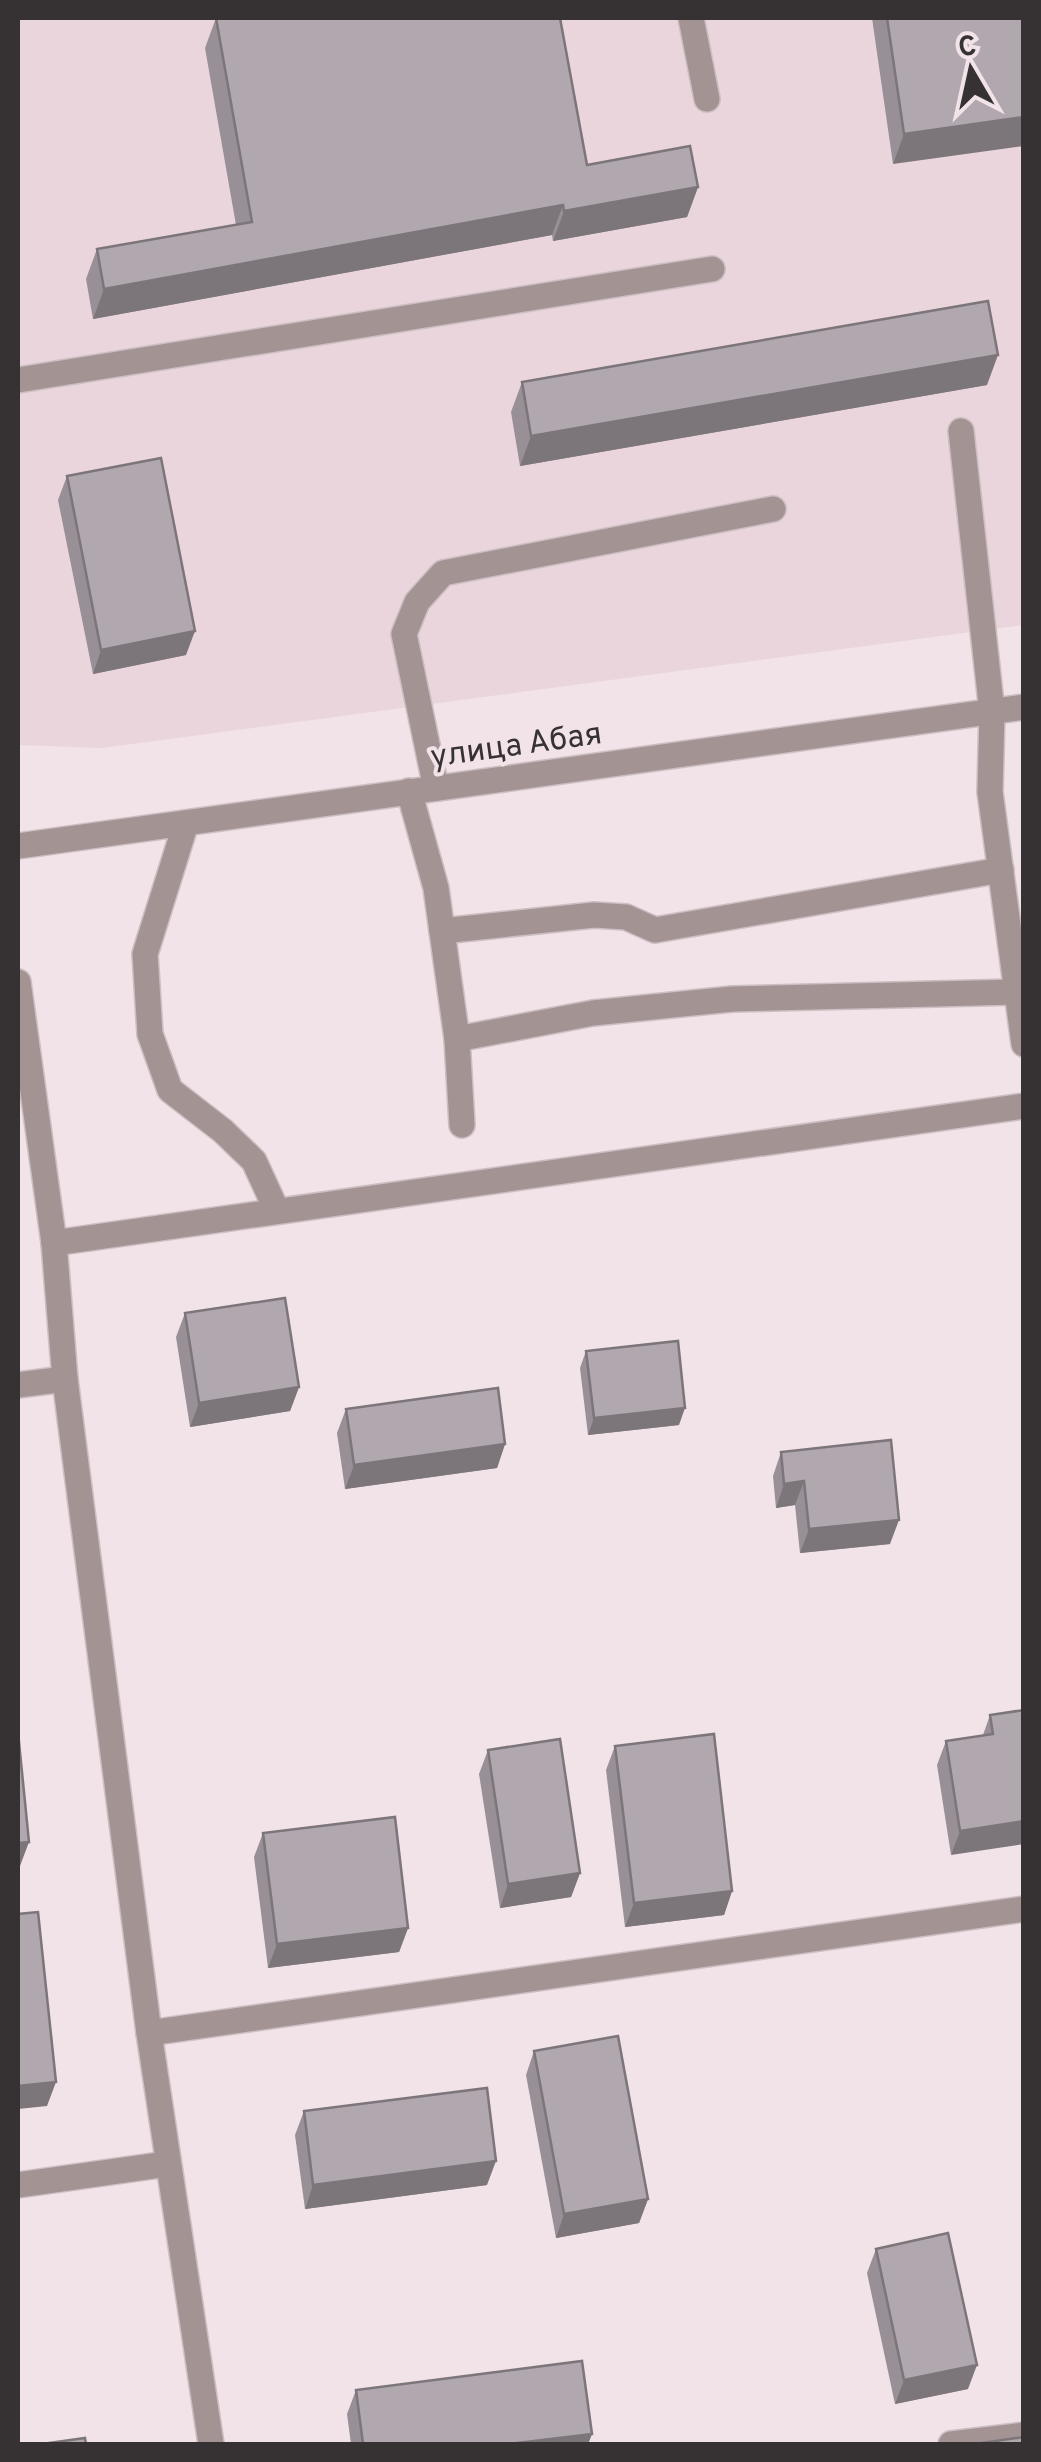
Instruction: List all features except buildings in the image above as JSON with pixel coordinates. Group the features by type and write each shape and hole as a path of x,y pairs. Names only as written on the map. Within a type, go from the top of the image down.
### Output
{"street":[{"path":"691,18 707,99"},
{"path":"18,380 712,269"},
{"path":"960,431 992,712 990,792 1024,1044"},
{"path":"436,788 404,634 418,602 443,573 774,509"},
{"name":"улица Абая","path":"18,846 1024,707"},
{"path":"409,791 436,888 456,1040 462,1125"},
{"path":"186,823 145,954 150,1034 170,1090 254,1161 277,1210"},
{"path":"442,931 594,915 626,917 655,930 1001,870"},
{"path":"18,982 54,1243 65,1378 149,2033 211,2444"},
{"path":"456,1040 593,1013 732,999 1016,992"},
{"path":"54,1243 1024,1106"},
{"path":"18,1386 65,1378"},
{"path":"149,2033 1024,1909"},
{"path":"18,2184 167,2164"},
{"path":"950,2444 1024,2435"}],"shaded area":[{"path":"18,18 1023,18 1023,625 102,748 18,745"}]}
